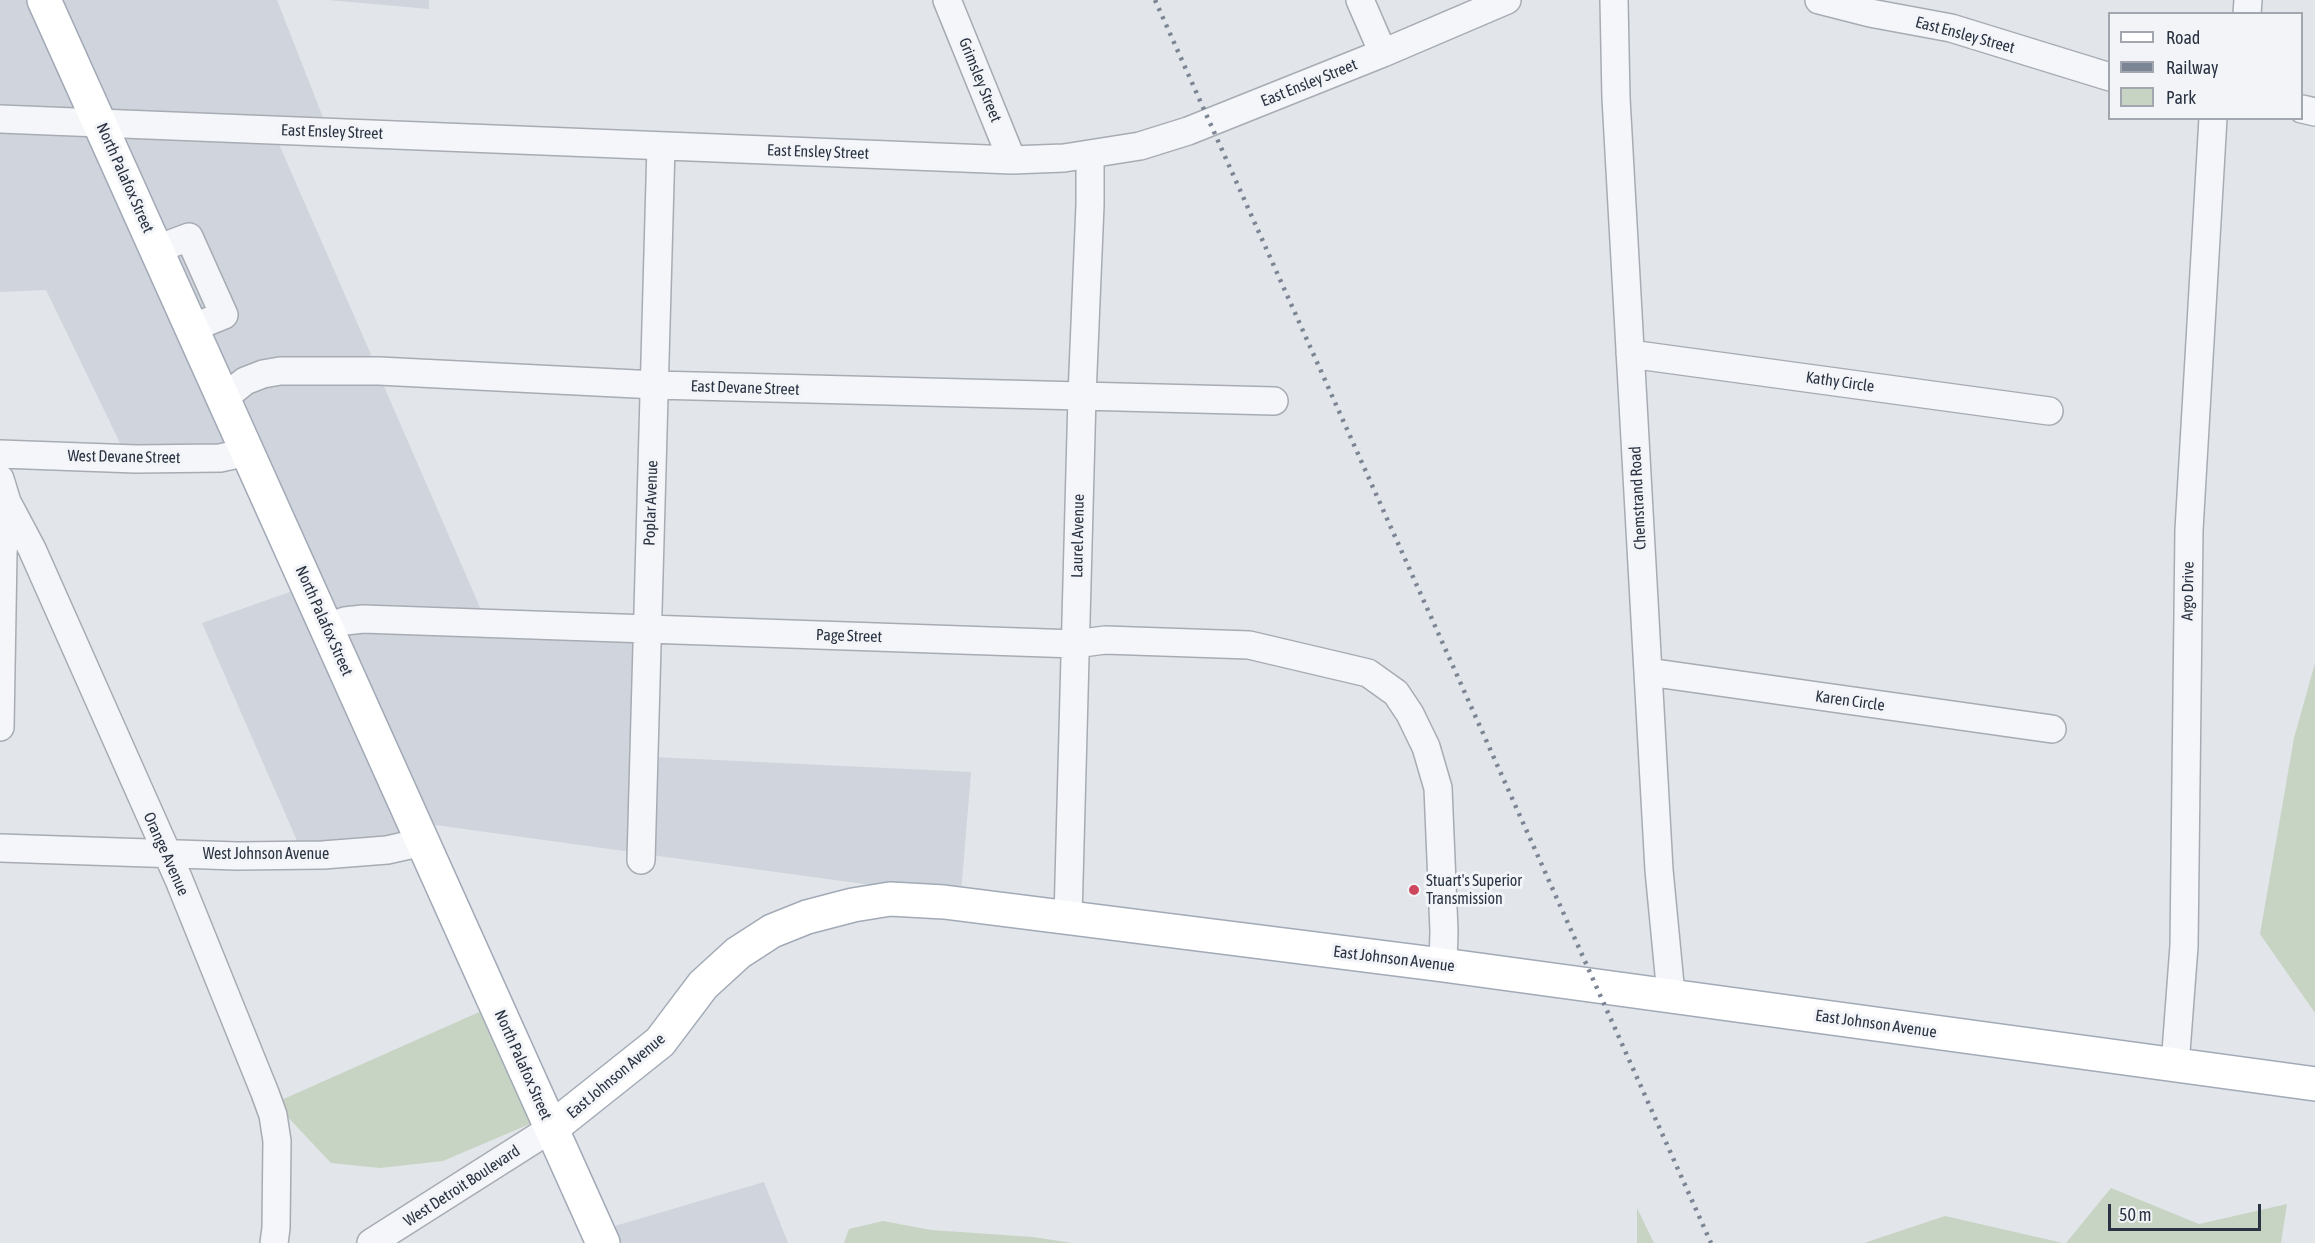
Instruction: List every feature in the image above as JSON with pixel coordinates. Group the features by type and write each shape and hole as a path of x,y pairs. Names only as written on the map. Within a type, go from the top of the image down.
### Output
{"main road":[{"name":"North Palafox Street","path":"44,0 603,1243"},
{"name":"East Johnson Avenue","path":"552,1128 660,1042 703,985 738,953 772,931 798,920 853,905 890,899 932,901 1443,965 2315,1084"}],"street":[{"name":"Grimsley Street","path":"947,0 1012,160"},
{"path":"1360,0 1383,53"},
{"name":"East Ensley Street","path":"0,118 1012,160 1090,155 1140,146 1188,131 1383,53 1507,0"},
{"name":"Chemstrand Road","path":"1614,0 1616,98 1659,870 1671,995"},
{"name":"East Ensley Street","path":"1819,0 1870,13 1951,28 2108,77"},
{"name":"Argo Drive","path":"2175,1065 2184,946 2189,530 2213,120"},
{"name":"Poplar Avenue","path":"641,860 661,146"},
{"name":"Laurel Avenue","path":"1068,918 1090,155"},
{"name":"Kathy Circle","path":"1630,354 2049,411"},
{"name":"East Devane Street","path":"224,398 245,381 262,374 280,371 380,371 656,385 1274,401"},
{"name":"West Devane Street","path":"0,454 196,459 230,457 248,452"},
{"path":"0,727 3,490"},
{"name":"Orange Avenue","path":"3,490 32,549 166,853 273,1115 278,1141 274,1243"},
{"name":"Page Street","path":"327,627 345,621 363,619 1075,644 1105,640 1249,645 1368,673 1396,693 1410,714 1426,747 1438,788 1444,931 1443,965"},
{"name":"Karen Circle","path":"1648,672 2052,729"},
{"name":"West Johnson Avenue","path":"0,848 237,856 324,855 387,850 423,842"},
{"name":"West Detroit Boulevard","path":"371,1243 552,1128"}],"shaded area":[{"path":"0,0 33,0 82,110 0,107"},
{"path":"56,0 277,0 324,120 106,111"},
{"path":"328,0 429,0 429,9"},
{"path":"0,130 93,134 233,444 225,446 121,445 46,290 0,292"},
{"path":"117,135 278,142 373,359 228,380"},
{"path":"281,383 383,384 482,612 332,613 237,401 250,392"},
{"path":"298,589 408,834 386,838 298,843 202,623"},
{"path":"364,631 636,641 631,852 428,824 341,634"},
{"path":"653,757 971,772 961,893 886,887 651,855"},
{"path":"764,1182 788,1243 615,1243 608,1228"}],"green space":[{"path":"2315,663 2315,1013 2260,934 2294,738"},
{"path":"486,1009 537,1121 443,1161 380,1168 331,1163 283,1112 279,1101"},
{"path":"2111,1188 2199,1224 2287,1204 2281,1243 2066,1243"},
{"path":"1637,1208 1654,1243 1637,1243"},
{"path":"1945,1216 2063,1243 1864,1243"},
{"path":"883,1221 931,1230 1033,1237 1073,1243 844,1243 849,1229"}],"railway":[{"path":"1155,0 1711,1243"}],"place":[{"name":"Stuart's Superior Transmission","path":"1414,890"}]}
